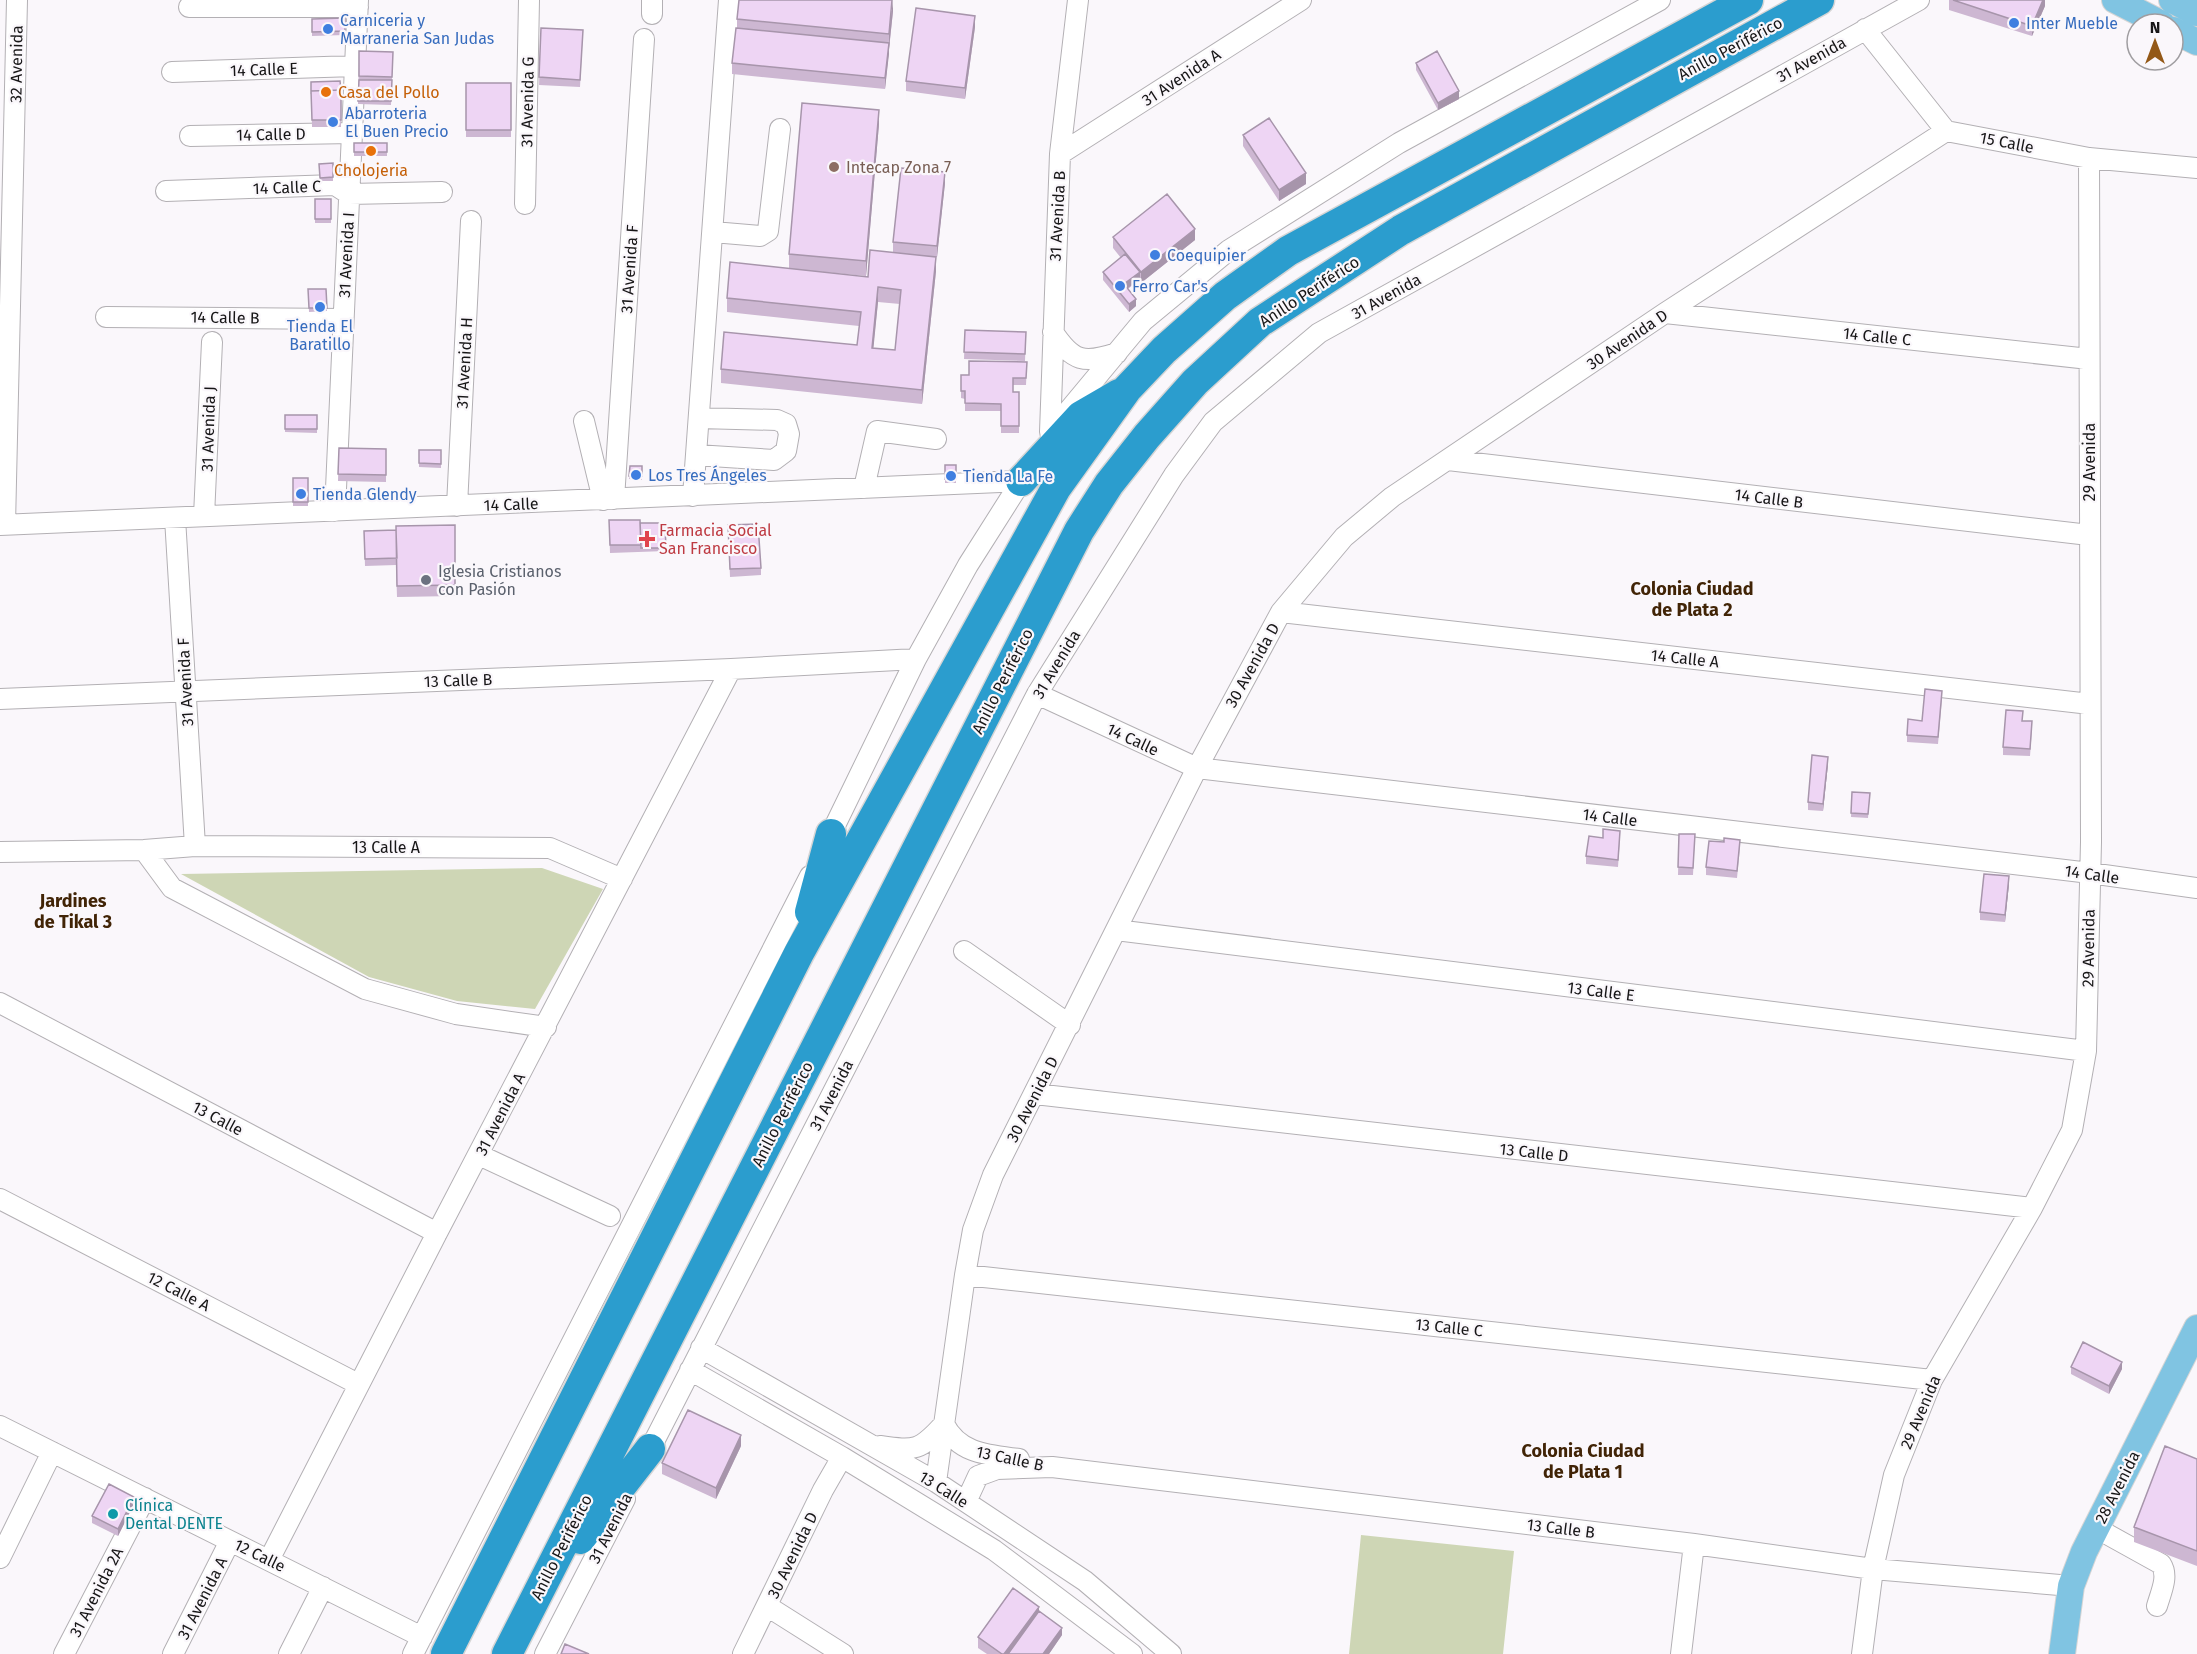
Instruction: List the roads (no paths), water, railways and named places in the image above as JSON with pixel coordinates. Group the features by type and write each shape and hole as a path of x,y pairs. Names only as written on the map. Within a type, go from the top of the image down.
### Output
{"highway":[{"name":"Anillo Periférico","path":"427,1648 798,953 1050,498 1127,389 1164,350 1225,296 1288,251 1748,0"},
{"name":"Anillo Periférico","path":"507,1654 1079,531 1109,484 1147,436 1195,382 1269,316 1401,230 1819,0"},
{"path":"1021,481 1081,416 1127,389"},
{"path":"798,953 831,834"},
{"path":"536,1596 650,1449"}],"main road":[{"path":"2115,0 2138,12"},
{"name":"28 Avenida","path":"2062,1654 2072,1586 2096,1528 2197,1328"}],"street":[{"name":"32 Avenida","path":"2,525 18,0"},
{"name":"31 Avenida G","path":"525,204 529,0"},
{"path":"693,496 729,0"},
{"name":"31 Avenida B","path":"1050,432 1060,154 1078,0"},
{"name":"31 Avenida A","path":"1060,154 1301,0"},
{"path":"427,1648 831,834 915,659 968,565 1050,432 1143,321 1229,250 1399,143 1660,0"},
{"name":"31 Avenida","path":"545,1654 1037,694 1174,475 1213,422 1319,333 1920,0"},
{"path":"189,7 358,3"},
{"name":"31 Avenida I","path":"334,511 358,3"},
{"path":"1865,29 1946,131"},
{"name":"31 Avenida F","path":"608,500 644,39"},
{"name":"14 Calle E","path":"172,72 355,66"},
{"path":"713,232 760,236 768,231 780,129"},
{"name":"15 Calle","path":"1946,131 2089,158 2197,168"},
{"name":"30 Avenida D","path":"936,1482 973,1230 993,1174 1070,1025 1197,768 1281,612 1344,537 1392,497 1665,313 1946,131"},
{"name":"14 Calle D","path":"190,136 352,132"},
{"name":"29 Avenida","path":"1862,1654 1873,1569 1894,1475 1932,1380 2032,1208 2072,1130 2086,1051 2090,873 2089,158"},
{"name":"14 Calle C","path":"166,191 335,185 349,194 442,192"},
{"name":"31 Avenida H","path":"458,506 471,221"},
{"name":"14 Calle C","path":"1665,313 2089,358"},
{"name":"14 Calle B","path":"106,317 344,318"},
{"path":"1053,332 1071,354 1082,360 1095,361 1117,353"},
{"name":"31 Avenida J","path":"204,516 212,342"},
{"path":"696,455 774,460 786,451 789,434 786,424 777,420 699,418"},
{"path":"584,421 608,500"},
{"path":"864,488 876,431 936,439"},
{"name":"14 Calle B","path":"1448,460 2089,535"},
{"name":"14 Calle","path":"2,525 1021,481"},
{"name":"31 Avenida F","path":"175,518 195,846"},
{"name":"14 Calle A","path":"1281,612 2090,704"},
{"name":"13 Calle B","path":"0,699 731,669 915,659"},
{"name":"31 Avenida A","path":"269,1560 358,1384 405,1299 437,1233 731,669"},
{"name":"14 Calle","path":"1037,694 1197,768 2090,873 2197,888"},
{"name":"13 Calle A","path":"0,852 144,850 195,846 550,848 622,879"},
{"path":"144,850 172,888 365,989 456,1014 546,1026"},
{"name":"13 Calle E","path":"1116,930 2086,1051"},
{"path":"964,951 1070,1025"},
{"name":"13 Calle","path":"0,1003 437,1233"},
{"name":"13 Calle D","path":"1035,1094 2032,1208"},
{"path":"479,1155 610,1216"},
{"name":"12 Calle A","path":"0,1199 358,1384"},
{"name":"13 Calle C","path":"965,1275 1932,1380"},
{"name":"13 Calle","path":"701,1348 936,1482 1085,1581 1171,1654"},
{"name":"13 Calle","path":"690,1370 842,1457 994,1550 1132,1654"},
{"path":"871,1445 911,1450 927,1443 944,1424"},
{"name":"13 Calle B","path":"944,1424 951,1438 965,1448 1052,1467 1694,1544 1873,1569 2072,1586"},
{"name":"12 Calle","path":"0,1426 323,1587 427,1648"},
{"path":"0,1558 52,1452"},
{"name":"30 Avenida D","path":"743,1654 842,1457"},
{"name":"13 Calle B","path":"966,1502 978,1476 998,1469 1052,1467"},
{"name":"31 Avenida 2A","path":"64,1654 145,1498"},
{"path":"2096,1528 2161,1564 2165,1570 2165,1580 2157,1606"},
{"name":"31 Avenida A","path":"173,1654 230,1541"},
{"path":"1681,1654 1694,1544"},
{"path":"289,1654 323,1587"},
{"path":"767,1606 843,1654"}],"place":[{"name":"Inter Mueble","path":"2014,23"},
{"name":"Carniceria y Marraneria San Judas","path":"328,29"},
{"name":"Casa del Pollo","path":"326,92"},
{"name":"Abarroteria El Buen Precio","path":"333,122"},
{"name":"Cholojeria","path":"371,151"},
{"name":"Intecap Zona 7","path":"834,167"},
{"name":"Coequipier","path":"1155,255"},
{"name":"Ferro Car's","path":"1120,286"},
{"name":"Tienda El Baratillo","path":"320,307"},
{"name":"Los Tres Ángeles","path":"636,475"},
{"name":"Tienda La Fe","path":"951,476"},
{"name":"Tienda Glendy","path":"301,494"},
{"name":"Farmacia Social San Francisco","path":"647,539"},
{"name":"Iglesia Cristianos con Pasión","path":"426,580"},
{"name":"Clínica Dental DENTE","path":"113,1514"}],"district":[{"name":"Colonia Ciudad de Plata 2","path":"1692,599"},
{"name":"Jardines de Tikal 3","path":"73,911"},
{"name":"Colonia Ciudad de Plata 1","path":"1583,1461"}]}
